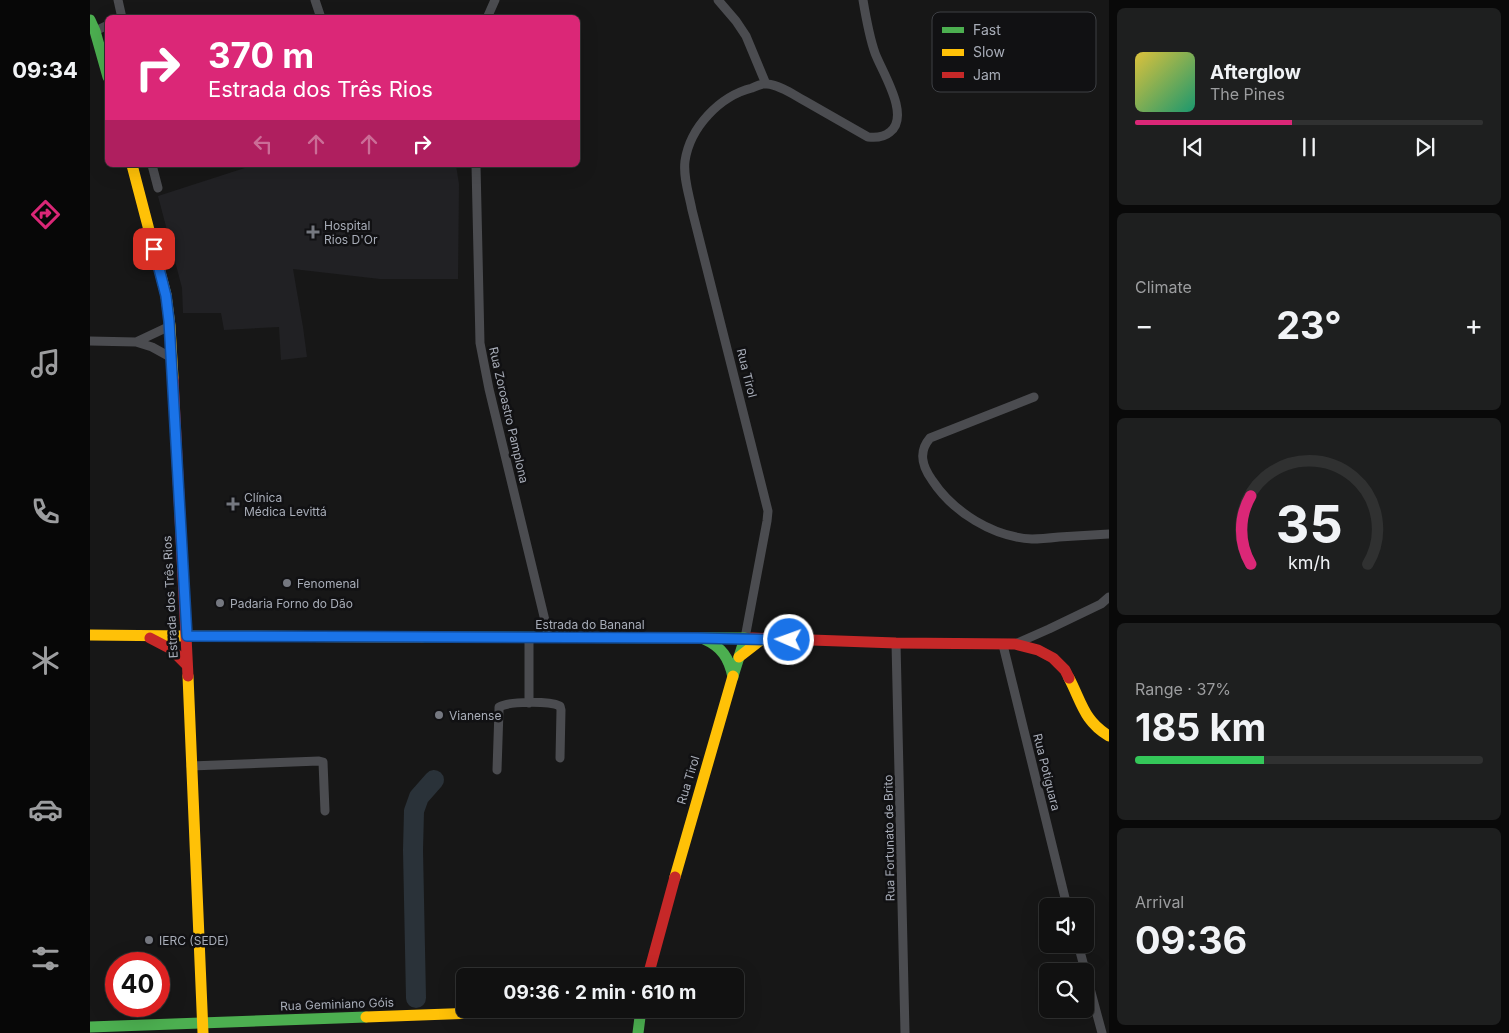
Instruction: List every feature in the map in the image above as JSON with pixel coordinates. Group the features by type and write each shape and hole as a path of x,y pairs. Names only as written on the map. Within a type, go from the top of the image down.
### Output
{"main road":[{"path":"92,26 105,67"},
{"name":"Estrada dos Três Rios","path":"133,167 166,296 170,326 187,636 203,1028"},
{"name":"Estrada do Bananal","path":"90,636 745,638 896,643 1009,644 1046,654 1057,660 1065,671 1093,726 1109,736"},
{"name":"Estrada do Bananal","path":"146,636 172,649 188,665"},
{"path":"698,638 714,644 724,651 731,665 733,678"},
{"name":"Rua Tirol","path":"650,968 689,825 745,638"},
{"path":"739,658 762,639"},
{"name":"Rua Geminiano Góis","path":"90,1027 203,1028 456,1015"},
{"path":"638,1033 639,1018"}],"street":[{"path":"118,0 121,15"},
{"path":"315,0 320,15"},
{"path":"489,15 495,0"},
{"path":"718,0 746,36 766,84 790,93 868,137 876,138 889,133 895,128 899,113 867,25 863,0"},
{"path":"92,26 105,25"},
{"name":"Rua Tirol","path":"745,638 768,511 692,210 686,178 686,160 695,134 712,110 745,90 766,84"},
{"path":"153,167 158,188"},
{"name":"Rua Zoroastro Pamplona","path":"476,167 480,343 491,399 549,637"},
{"path":"136,342 170,326"},
{"path":"90,342 136,342 172,358"},
{"path":"1034,397 930,438 924,446 922,460 927,473 939,491 953,505 979,522 1005,534 1033,539 1109,534"},
{"path":"1009,644 1050,630 1101,604 1109,597"},
{"path":"529,637 529,703"},
{"name":"Rua Fortunato de Brito","path":"896,643 905,1033"},
{"name":"Rua Potiguara","path":"1009,644 1065,898"},
{"path":"497,770 500,707 505,704 529,703 560,706 560,758"},
{"path":"191,766 322,762 324,811"},
{"path":"1080,953 1102,1033"}],"shaded area":[{"name":"Hospital Rios D'Or","path":"248,167 456,167 459,184 458,279 380,279 293,269 307,357 281,360 279,327 224,330 221,313 183,313 182,288 158,196"}],"waterway":[{"path":"416,998 414,811 419,797 434,780"}],"traffic: fast":[{"path":"90,20 105,66"},
{"path":"422,637 745,638 733,676"},
{"path":"704,639 716,646 724,654 733,677"},
{"path":"90,1027 366,1017"},
{"path":"638,1033 640,1018"}],"traffic: slow":[{"path":"133,167 166,295 173,378"},
{"path":"90,635 187,636"},
{"path":"187,636 422,637"},
{"path":"739,657 762,639"},
{"path":"188,676 203,1033"},
{"path":"675,877 733,676"},
{"path":"1069,678 1089,718 1109,736"},
{"path":"366,1017 456,1014"}],"traffic: jam":[{"path":"173,378 188,676"},
{"path":"150,638 171,649 187,665"},
{"path":"752,638 896,643 1015,644 1038,650 1053,658 1065,670 1069,678"},
{"path":"650,968 675,877"}],"place":[{"name":"Hospital Rios D'Or","path":"313,232"},
{"name":"Clínica Médica Levittá","path":"233,504"},
{"name":"Fenomenal","path":"287,583"},
{"name":"Padaria Forno do Dão","path":"220,603"},
{"name":"Vianense","path":"439,715"},
{"name":"IERC (SEDE)","path":"149,940"}],"route":[{"path":"154,249 166,296 169,321 187,636 745,638 789,640"}]}
